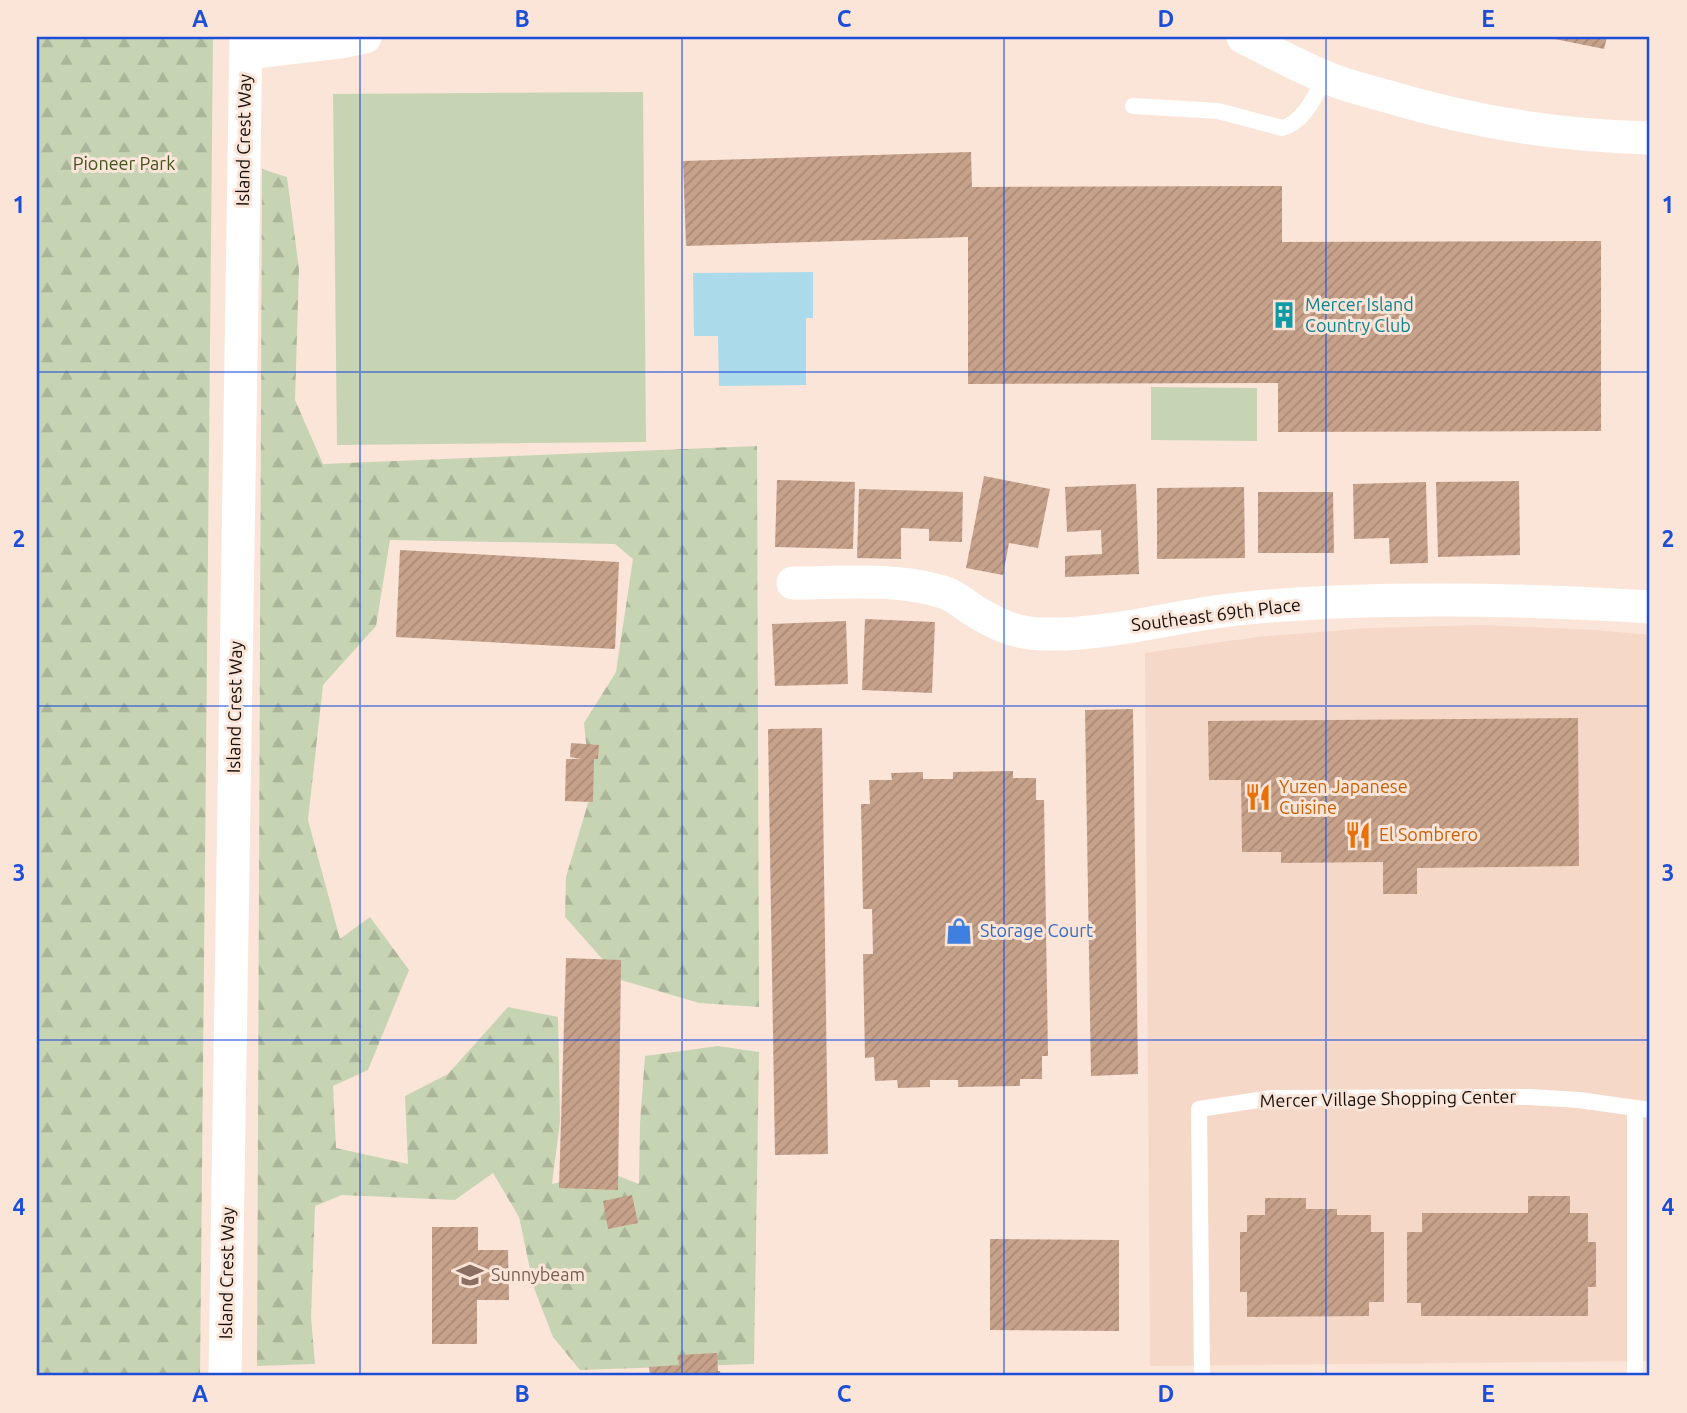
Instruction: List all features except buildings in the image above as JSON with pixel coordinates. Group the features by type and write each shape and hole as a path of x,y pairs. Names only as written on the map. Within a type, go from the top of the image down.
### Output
{"street":[{"path":"246,45 340,42 365,37"},
{"path":"1243,37 1326,77 1414,105 1481,122 1572,134 1650,138"},
{"name":"Island Crest Way","path":"225,1376 246,45"},
{"name":"Southeast 69th Place","path":"793,583 926,587 949,594 1002,626 1037,634 1070,635 1254,607 1332,602 1496,600 1650,607"}],"lane":[{"path":"1133,106 1218,111 1282,128 1292,125 1306,110 1326,77"},
{"name":"Mercer Village Shopping Center","path":"1202,1376 1199,1109 1272,1098 1529,1097 1579,1100 1642,1110 1635,1376"}],"shaded area":[{"path":"1482,625 1650,635 1650,1361 1150,1366 1145,653 1257,637 1369,628"}],"green space":[{"name":"Pioneer Park","path":"37,37 213,37 200,1376 37,1376"},
{"path":"643,92 646,442 337,445 333,94"},
{"path":"262,169 287,177 299,269 295,400 323,464 757,446 759,1007 699,1003 621,980 565,917 566,877 591,793 584,723 616,672 633,559 615,544 390,540 376,626 323,685 308,820 340,939 370,917 409,970 368,1070 333,1086 336,1148 408,1164 405,1096 448,1074 508,1007 558,1017 560,1121 552,1184 608,1172 639,1184 645,1056 718,1046 759,1052 754,1364 580,1370 553,1337 534,1288 519,1217 493,1173 455,1200 342,1195 315,1206 311,1317 315,1364 257,1366"},
{"path":"1151,387 1257,388 1257,441 1151,440"}],"water":[{"path":"813,272 813,318 806,318 806,385 719,386 718,336 694,336 693,273"}],"place":[{"name":"Mercer Island Country Club","path":"1284,315"},
{"name":"Yuzen Japanese Cuisine","path":"1258,797"},
{"name":"El Sombrero","path":"1358,835"},
{"name":"Storage Court","path":"959,931"},
{"name":"Sunnybeam","path":"470,1275"}]}
